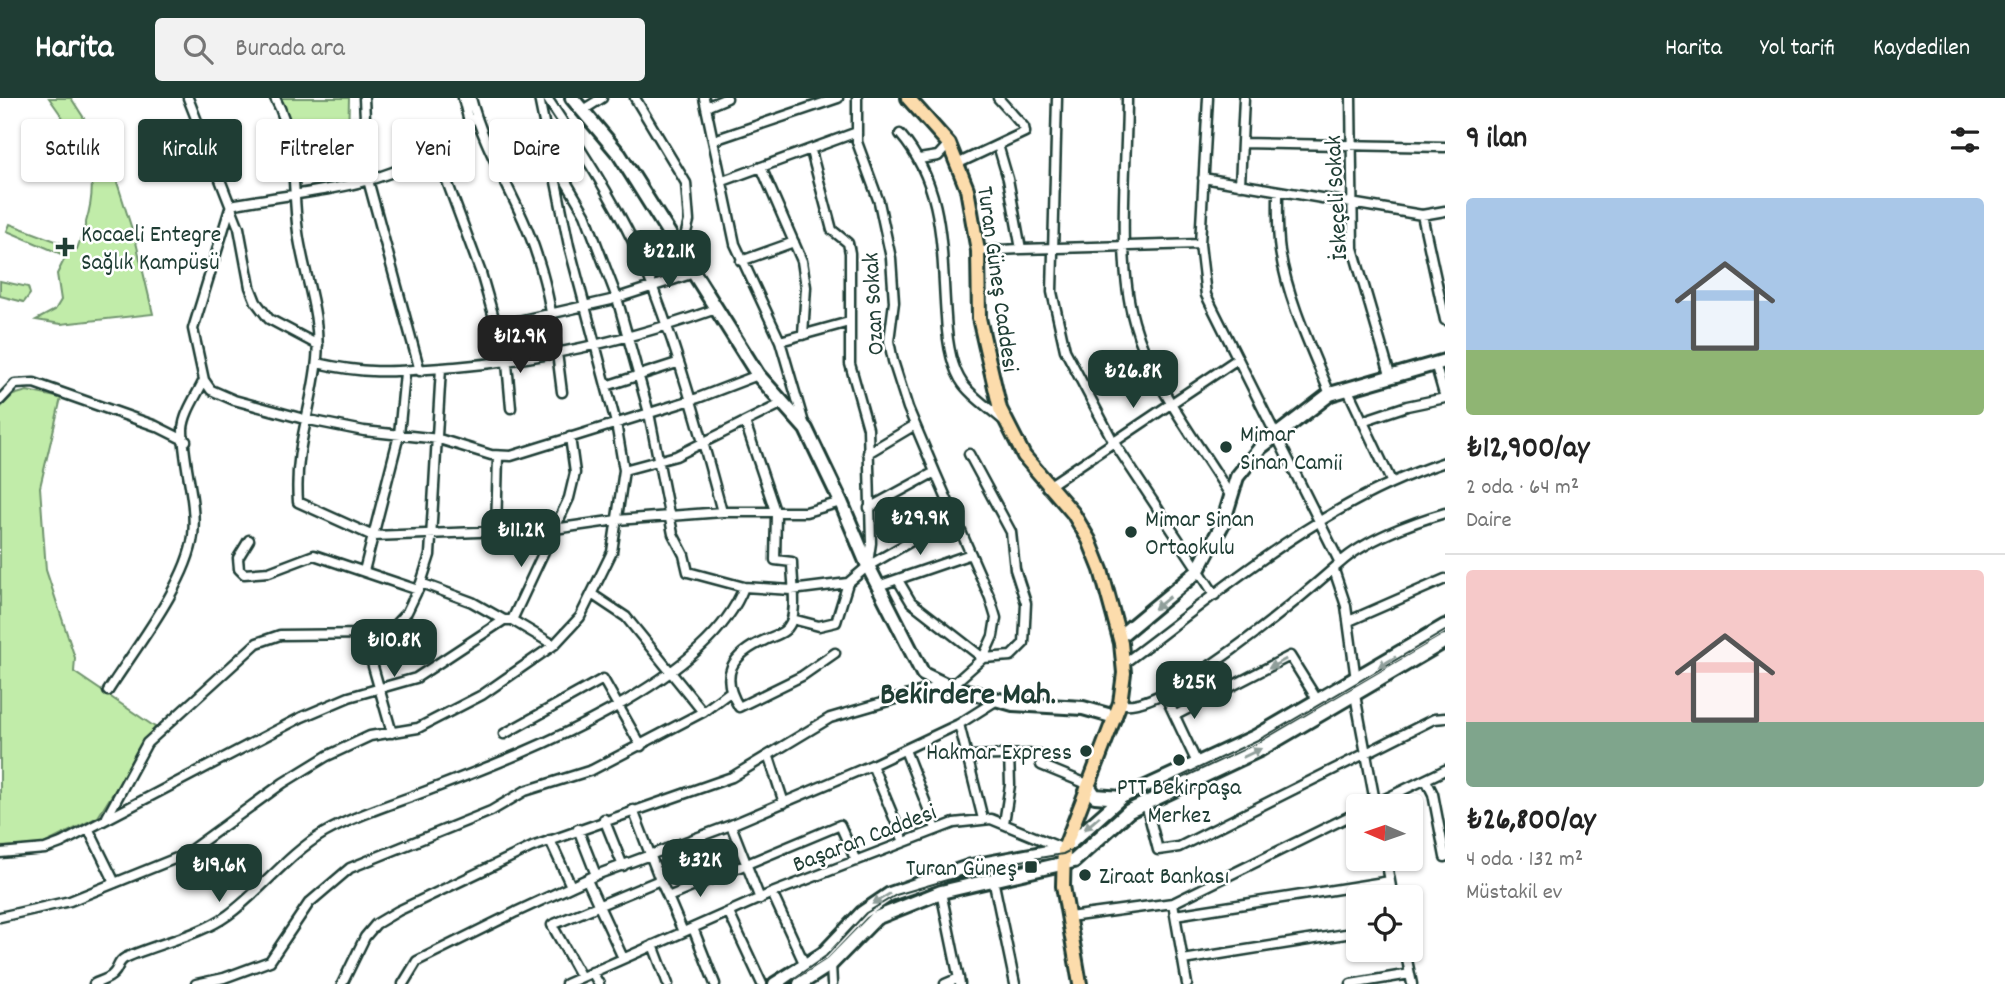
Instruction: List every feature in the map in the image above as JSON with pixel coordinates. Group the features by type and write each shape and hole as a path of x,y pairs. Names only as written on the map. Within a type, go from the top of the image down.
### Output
{"main road":[{"path":"572,98 619,154 758,375 806,429 919,670 932,680 946,685 1024,707 1083,708 1115,717"},
{"name":"Turan Güneş Caddesi","path":"908,98 948,144 959,163 972,209 978,251 978,298 983,342 1005,422 1024,456 1047,487 1073,513 1089,540 1101,570 1120,636 1124,664 1119,703 1064,849 1062,865 1080,984"},
{"path":"1120,636 1197,572 1223,523 1230,495 1252,455 1277,433 1330,394 1440,362"},
{"path":"775,984 834,945 868,908 890,894 971,866 1064,849 1122,798 1198,765 1356,680 1445,626"},
{"path":"800,984 831,964 876,919 941,892 1062,865 1080,858 1129,811 1261,749 1445,642"},
{"path":"1355,695 1356,680"},
{"path":"1087,784 1095,796 1122,798"},
{"path":"1122,798 1129,811"}],"street":[{"path":"188,98 244,242 250,287 256,302 269,319 318,345"},
{"path":"275,98 289,131 300,241 316,306 317,363 303,419 297,465 298,502 373,536 554,529 617,520 722,512 806,512 841,502"},
{"path":"365,98 366,119"},
{"path":"463,98 472,119"},
{"path":"471,98 472,119"},
{"path":"538,98 543,119"},
{"path":"547,98 584,154 653,287 704,443 722,512"},
{"path":"583,110 602,98"},
{"path":"635,98 686,183 689,221 681,252"},
{"path":"727,98 706,102 741,261 780,341 806,429"},
{"path":"714,140 838,98"},
{"name":"Ozan Sokak","path":"857,98 857,132 862,157 879,202 891,258 894,302 890,341 893,360 915,425 996,618 993,636 983,658"},
{"path":"959,163 1025,131 998,98"},
{"path":"1057,98 1052,292 1065,350 1113,440 1197,572 1215,595"},
{"path":"1128,98 1125,246 1134,323 1143,348 1172,402 1230,495"},
{"path":"1208,98 1200,244 1206,295 1236,360 1321,520 1337,567 1349,621 1356,680"},
{"path":"1240,185 1244,98"},
{"name":"İskeçeli Sokak","path":"1351,98 1352,204 1356,262 1390,375"},
{"path":"475,126 489,151"},
{"path":"723,181 857,132"},
{"path":"900,134 919,159 937,202 942,234 947,343 963,384 1005,422"},
{"path":"1242,143 1445,147"},
{"path":"919,159 938,156 948,144"},
{"path":"998,145 1008,179 1021,249"},
{"path":"811,151 832,230 849,246 850,363 866,418 872,543 868,566"},
{"path":"761,167 802,261 806,287 803,335"},
{"path":"1203,178 1422,215 1445,211"},
{"path":"231,205 361,182"},
{"path":"369,182 420,371"},
{"path":"447,182 481,273 507,363 511,408"},
{"path":"504,182 537,254 551,314 562,393"},
{"path":"0,917 63,904 184,855 283,783 327,756 370,736 434,721 482,695 554,645 574,626 593,595 612,552 624,470 557,182"},
{"path":"566,182 585,214 617,298 649,413 673,534 684,555 688,572 744,587 792,590 848,583"},
{"path":"1278,191 1279,237 1284,270 1296,311 1330,394"},
{"path":"231,205 193,329 204,380 222,396 303,419 439,439 498,456 511,456 689,401 758,375"},
{"path":"1422,215 1445,320"},
{"path":"741,261 794,243"},
{"path":"978,251 1055,246 1200,244"},
{"path":"496,326 617,298 694,273"},
{"path":"317,363 358,372 405,373 507,363 557,355 627,337 716,309"},
{"path":"780,341 849,322"},
{"path":"1047,487 1113,440 1236,360"},
{"path":"1362,421 1407,406 1445,398 1440,362"},
{"path":"606,386 677,363"},
{"path":"107,817 147,743 257,643 271,636 364,635 380,633 397,626 420,586 432,535 441,368"},
{"path":"364,571 399,435 405,373"},
{"path":"108,691 178,580 190,551 194,511 183,430 204,380"},
{"path":"0,400 15,384 34,383 164,429 186,441"},
{"path":"1347,388 1391,481"},
{"path":"624,470 704,443 783,403"},
{"path":"745,422 776,514 775,560 792,562 792,619 780,635 762,641 737,660 729,671 730,692 739,708 802,676 835,653"},
{"path":"868,453 915,425"},
{"path":"0,853 45,849 89,830 107,817 144,803 302,717 349,697 381,689 427,672 508,620 569,498 575,473 570,438"},
{"path":"898,580 911,602 983,658 1006,658 1024,643 1027,622 1011,532 969,454"},
{"path":"496,532 498,456"},
{"path":"1124,664 1275,548 1391,481 1445,462"},
{"path":"869,508 935,472"},
{"path":"1119,703 1133,705 1163,691 1246,642 1337,567 1392,533 1445,513"},
{"path":"792,619 818,626 836,622 848,583 868,566 953,517"},
{"path":"249,540 238,558 239,569 244,574 269,572 314,555 472,602 554,645"},
{"path":"878,586 971,554"},
{"path":"1349,621 1445,579"},
{"path":"94,984 116,971 123,959 225,917 322,834 505,760 617,704 671,671 719,630 735,609 744,587"},
{"path":"593,595 626,617 703,712"},
{"path":"364,635 392,733"},
{"path":"1176,715 1290,656 1318,701"},
{"path":"342,984 357,950 376,924 550,840 604,819 715,784 769,757 831,718 957,681 983,658"},
{"path":"504,734 603,679 641,746"},
{"path":"1163,691 1198,765"},
{"path":"196,984 224,978 270,961 309,903 350,868 491,811 525,791 592,771 703,712 730,692"},
{"path":"1355,695 1371,794"},
{"path":"403,984 417,961 571,886 731,825 872,765 959,724 997,700"},
{"path":"1146,804 1158,850 1179,847 1434,719 1445,718"},
{"path":"959,724 983,818"},
{"path":"905,750 936,830"},
{"path":"1004,823 1010,785 1009,753"},
{"path":"968,756 1039,754 1041,765 1087,784"},
{"path":"769,757 784,803"},
{"path":"872,765 904,842"},
{"path":"1397,794 1445,770"},
{"path":"1426,780 1433,794 1445,856"},
{"path":"633,810 649,856 683,932"},
{"name":"Başaran Caddesi","path":"566,984 772,893 936,830 983,818 1004,823 1064,849"},
{"path":"1069,917 1173,903 1346,818"},
{"path":"604,819 623,866"},
{"path":"731,825 760,899"},
{"path":"668,897 840,825 856,861"},
{"path":"578,829 596,876"},
{"path":"89,830 115,883"},
{"path":"550,840 571,886"},
{"path":"1388,872 1391,885"},
{"path":"993,879 1015,984"},
{"path":"587,880 623,958"},
{"path":"581,977 552,925 660,880"},
{"path":"1175,915 1390,881"},
{"path":"941,892 959,981 945,984"},
{"path":"772,893 805,965"},
{"path":"1173,903 1187,984"},
{"path":"729,913 762,984"},
{"path":"693,928 715,984"},
{"path":"1183,960 1346,934"},
{"path":"653,945 668,984"},
{"path":"1408,962 1412,984"},
{"path":"831,964 832,984"},
{"path":"116,971 120,984"},
{"path":"593,972 599,984"},
{"path":"1351,984 1410,974"}],"green space":[{"path":"49,98 71,98 85,119 63,119"},
{"path":"280,98 349,98 348,119 285,119"},
{"path":"92,182 117,182 136,242 153,314 61,324 36,320 55,310 61,300 57,274 66,256 7,231 10,224 77,249 86,224"},
{"path":"0,281 28,287 30,294 24,302 0,296"},
{"path":"27,391 61,398 40,487 46,570 75,658 74,672 155,727 98,817 42,845 0,847 0,408 13,395"}],"tram line":[{"path":"786,984 826,956 866,913 896,895 998,865 1063,854 1075,848 1125,803 1264,737 1445,631"}],"place":[{"name":"Kocaeli Entegre Sağlık Kampüsü","path":"65,247"},
{"name":"Mimar Sinan Camii","path":"1226,447"},
{"name":"Mimar Sinan Ortaokulu","path":"1131,532"},
{"name":"Hakmar Express","path":"1086,751"},
{"name":"PTT Bekirpaşa Merkez","path":"1179,760"},
{"name":"Turan Güneş","path":"1031,867"},
{"name":"Ziraat Bankası","path":"1085,875"}],"district":[{"name":"Bekirdere Mah.","path":"968,692"}]}
